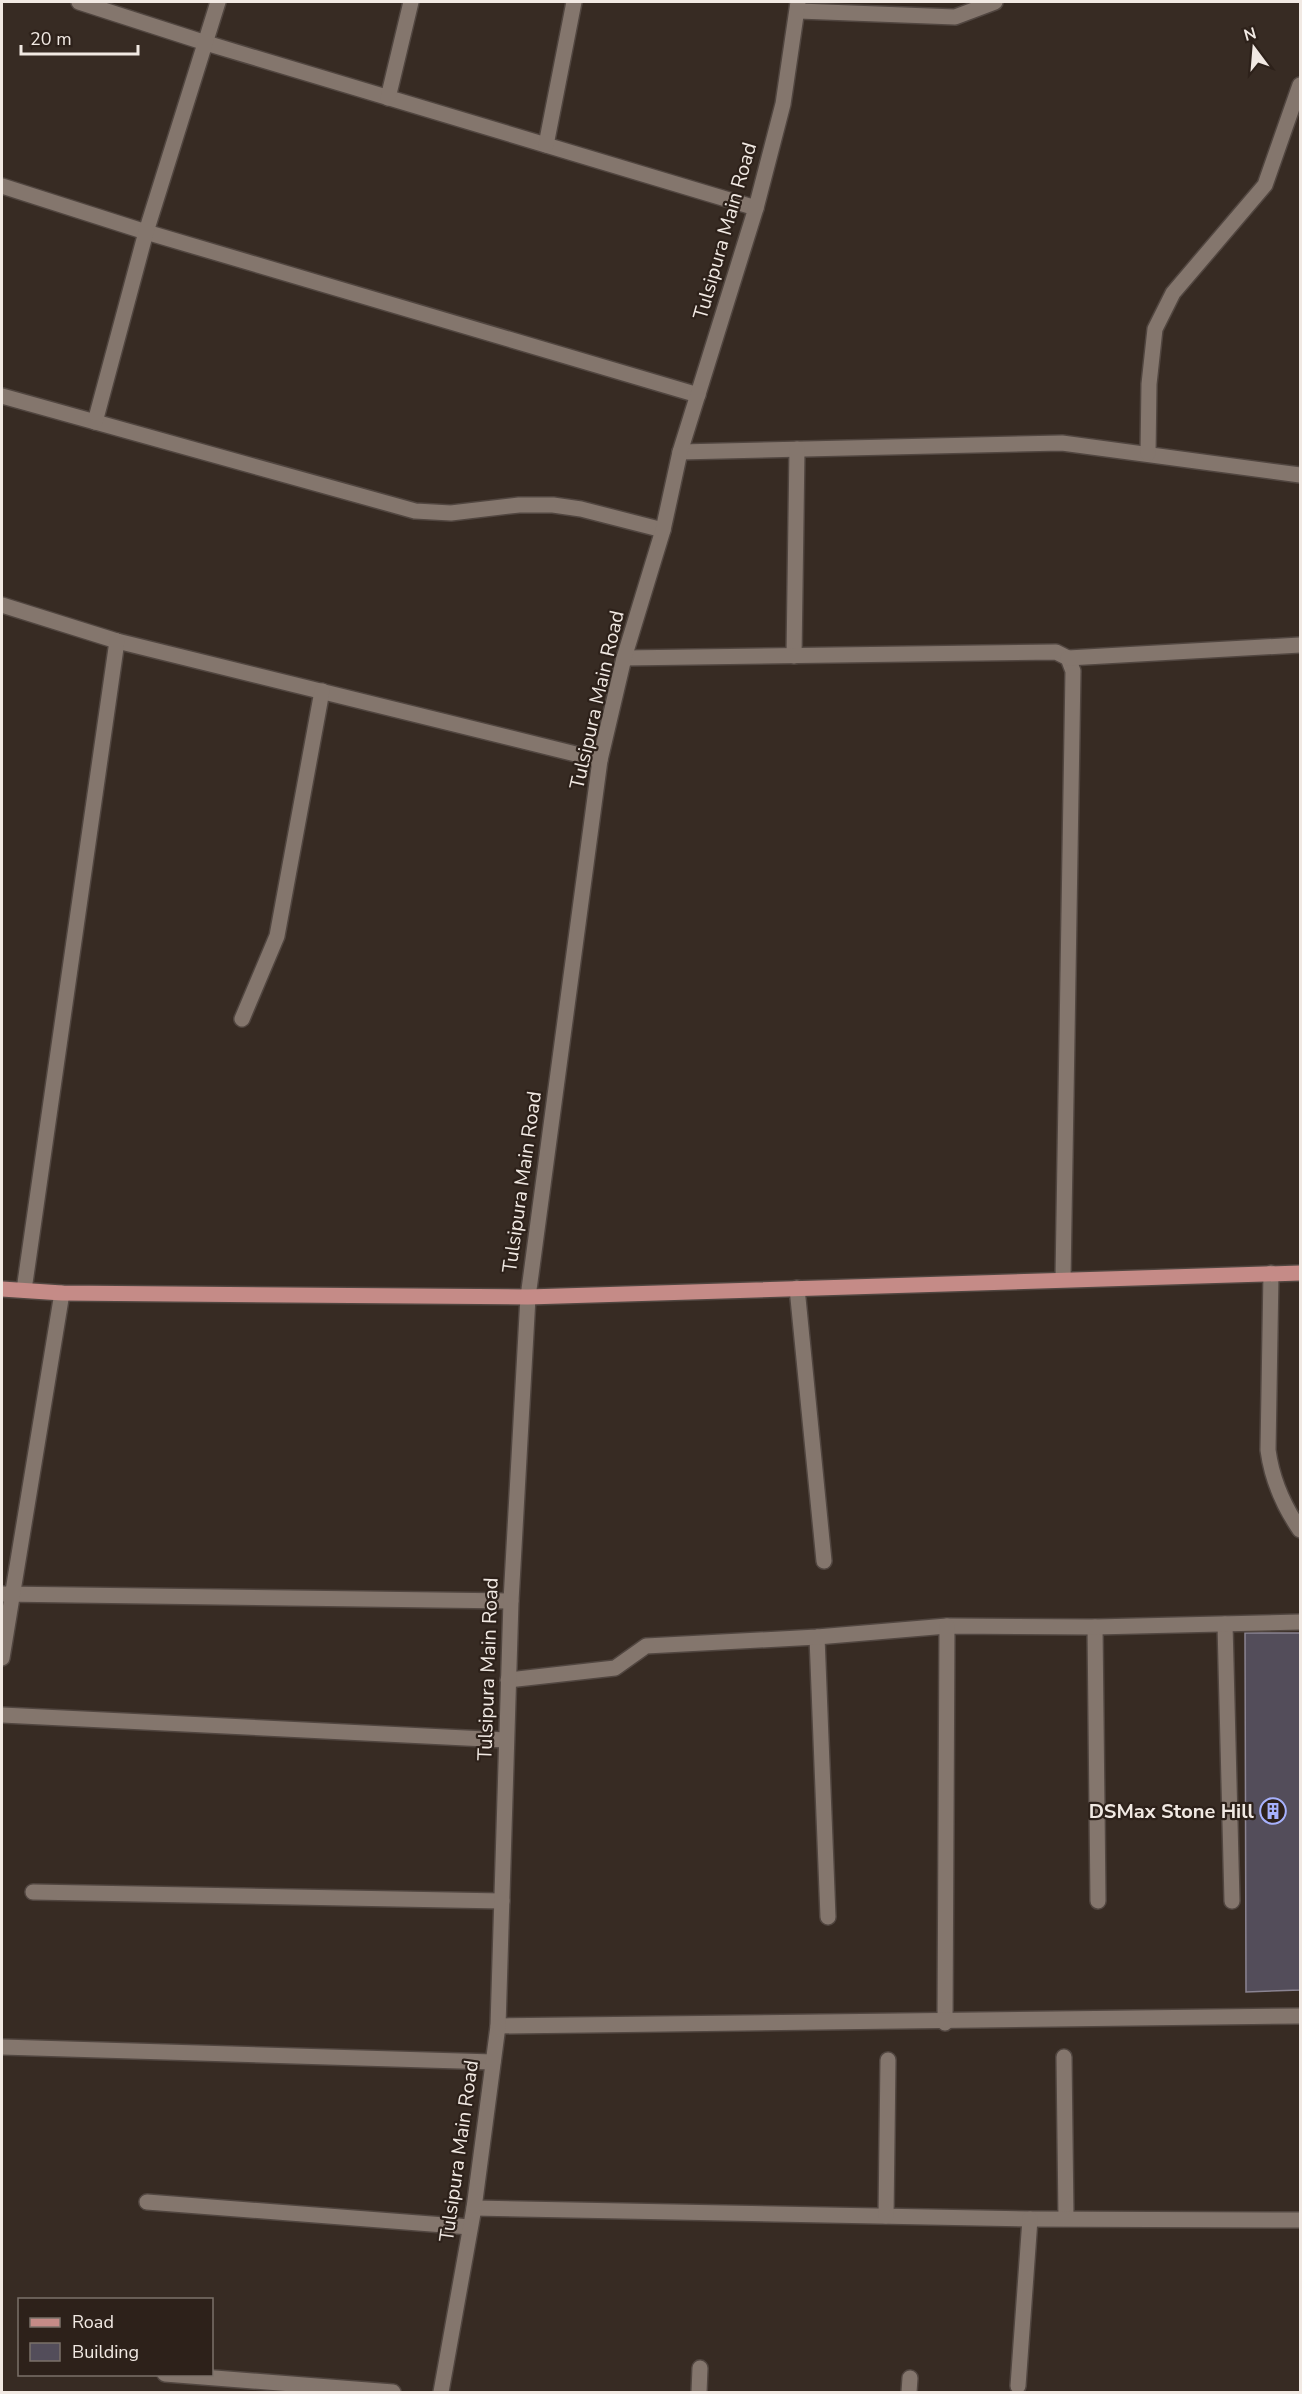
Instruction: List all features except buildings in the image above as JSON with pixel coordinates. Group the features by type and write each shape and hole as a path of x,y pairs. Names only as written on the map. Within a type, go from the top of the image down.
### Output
{"main road":[{"path":"2,1290 62,1293 528,1297 1300,1273"}],"street":[{"path":"80,2 206,43 756,208"},
{"path":"95,422 146,232 218,2"},
{"path":"388,98 411,2"},
{"path":"546,146 574,2"},
{"path":"798,6 955,17 995,2"},
{"name":"Tulsipura Main Road","path":"441,2392 474,2208 498,2026 511,1601 528,1297 600,759 624,658 663,530 680,452 756,208 783,104 798,6"},
{"path":"1148,453 1149,384 1155,329 1173,293 1265,185 1300,85"},
{"path":"2,186 146,232 698,394"},
{"path":"2,396 415,511 451,513 519,505 553,505 581,508 663,530"},
{"path":"680,452 1062,443 1300,475"},
{"path":"794,656 797,449"},
{"path":"2,605 117,641 600,759"},
{"path":"24,1290 117,641"},
{"path":"624,658 1056,652 1068,658 1300,645"},
{"path":"1063,1279 1073,671 1068,658"},
{"path":"242,1019 277,936 322,691"},
{"path":"1271,1273 1268,1450 1271,1473 1286,1509 1300,1530"},
{"path":"797,1288 824,1561"},
{"path":"2,1658 7,1594 62,1293"},
{"path":"7,1594 511,1601"},
{"path":"508,1680 615,1668 646,1646 817,1637 947,1626 1095,1627 1300,1622"},
{"path":"1225,1624 1232,1901"},
{"path":"945,2023 947,1626"},
{"path":"1095,1627 1098,1901"},
{"path":"817,1637 828,1917"},
{"path":"2,1715 506,1740"},
{"path":"33,1892 502,1901"},
{"path":"498,2026 945,2023 1300,2016"},
{"path":"2,2047 493,2062"},
{"path":"1064,2058 1066,2218"},
{"path":"886,2216 888,2060"},
{"path":"147,2202 470,2227"},
{"path":"474,2208 1030,2219 1300,2220"},
{"path":"1018,2386 1030,2219"},
{"path":"699,2392 700,2368"},
{"path":"190,2376 393,2392"}],"place":[{"name":"DSMax Stone Hill","path":"1273,1811"}]}
